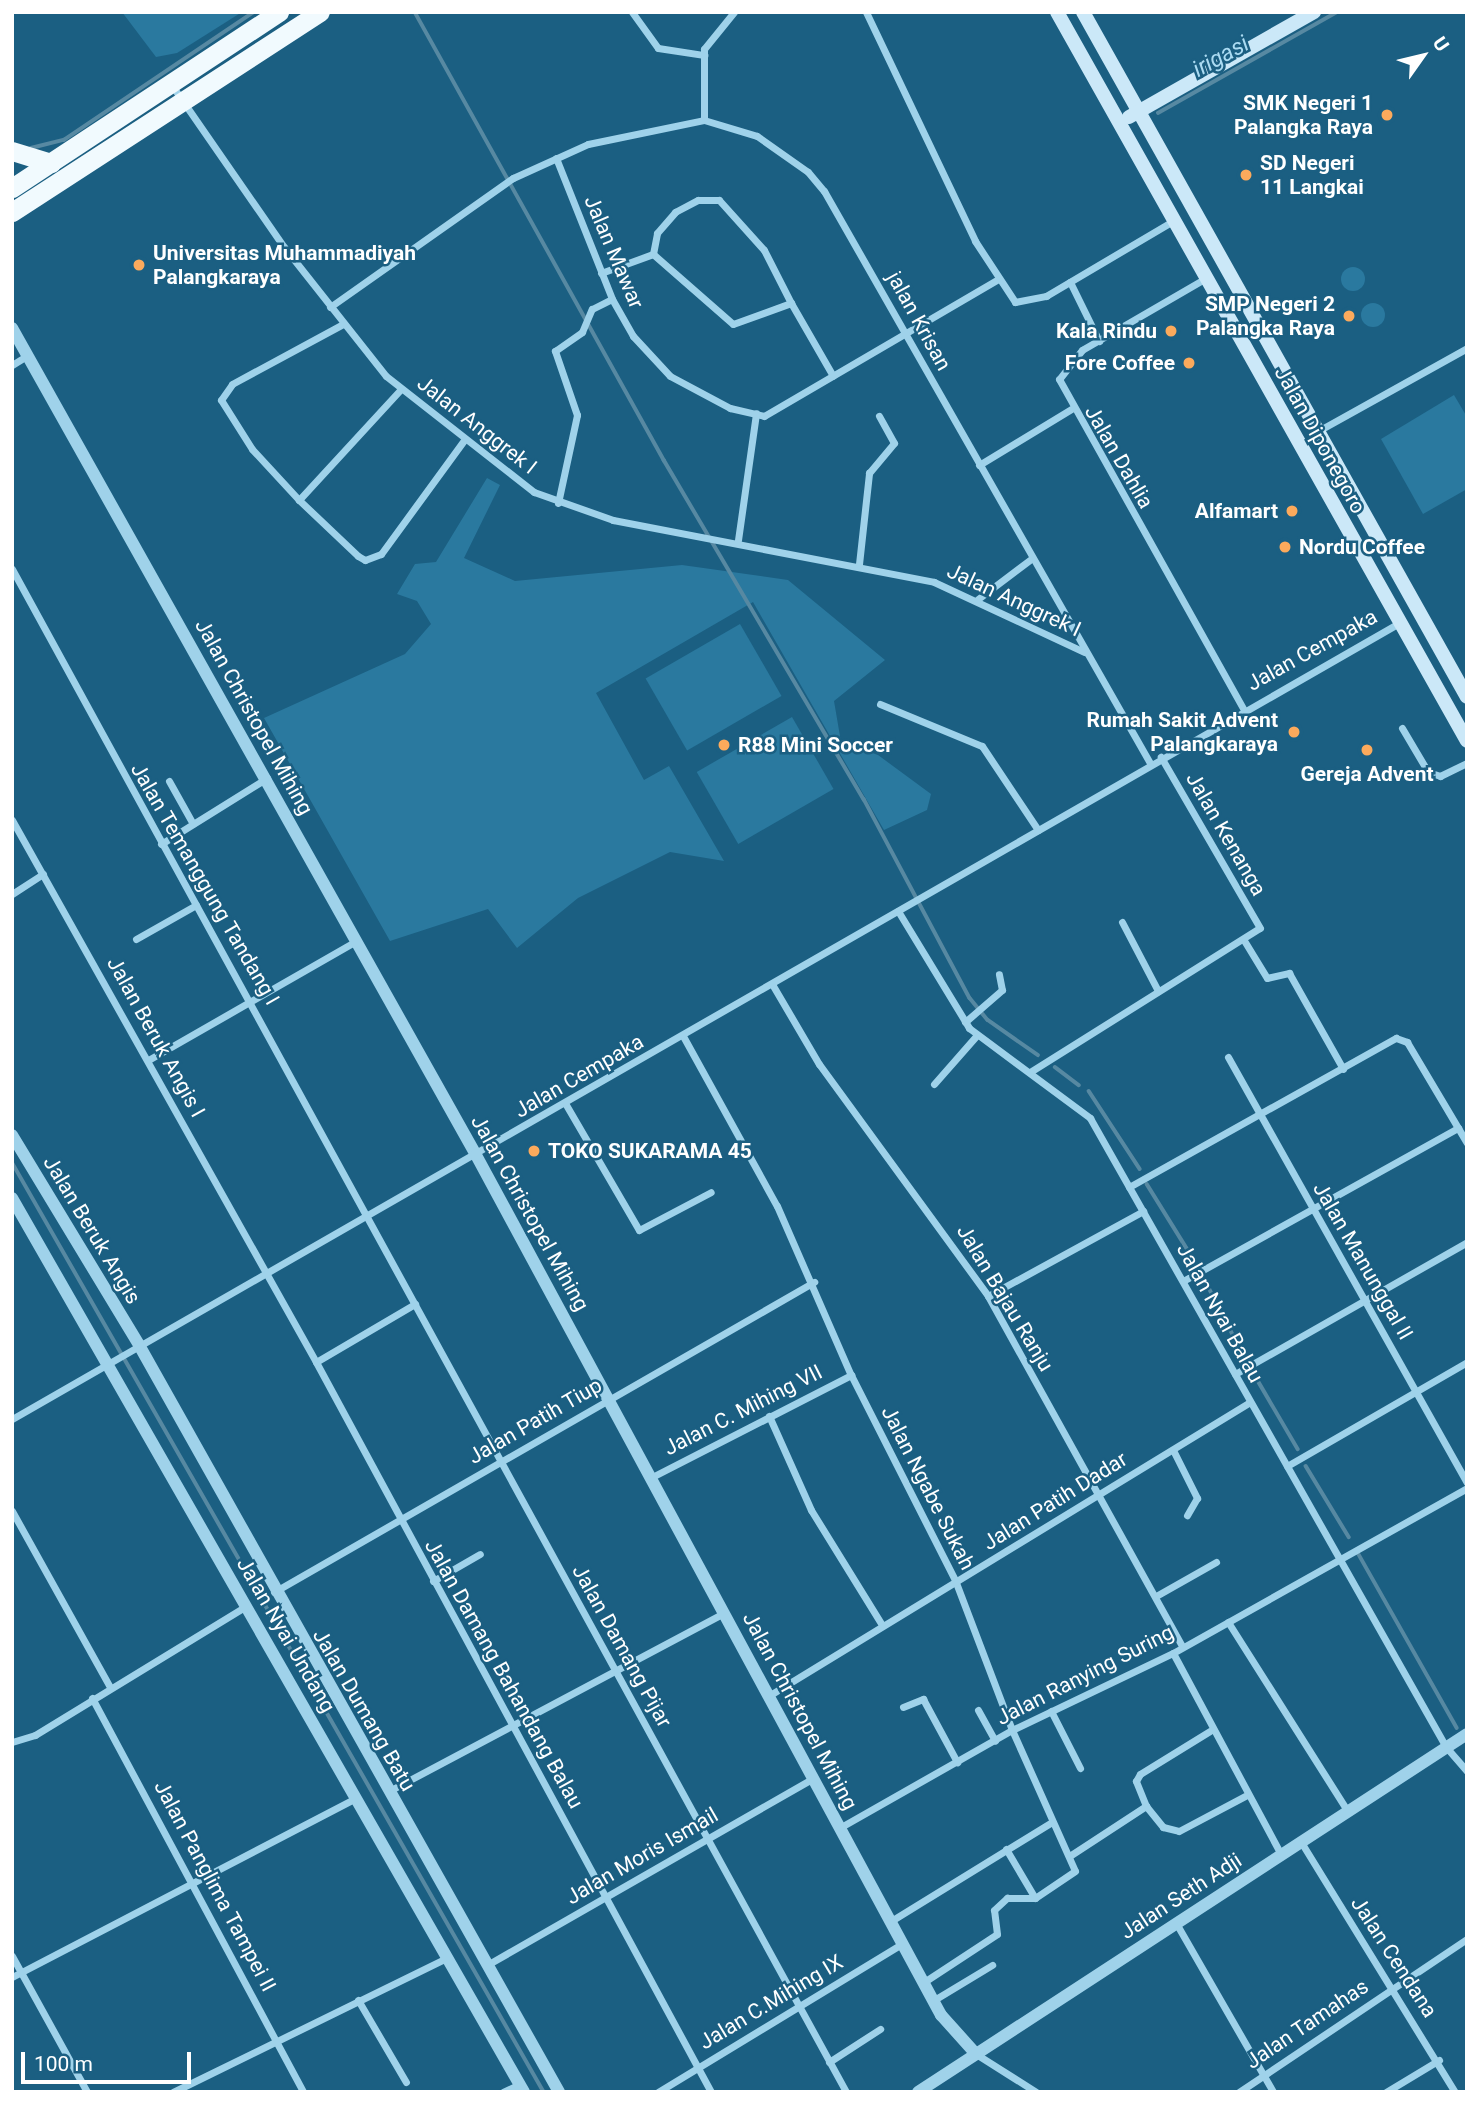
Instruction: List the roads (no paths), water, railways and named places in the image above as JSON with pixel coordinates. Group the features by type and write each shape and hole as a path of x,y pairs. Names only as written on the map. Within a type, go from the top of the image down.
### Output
{"highway":[{"path":"16,197 51,163 279,12"},
{"path":"16,197 183,102 320,12"},
{"path":"12,151 51,163"}],"main road":[{"name":"Jalan Diponegoro","path":"1056,12 1399,623 1461,716 1467,741"},
{"name":"Jalan Diponegoro","path":"1083,12 1136,113 1467,696"},
{"path":"1118,123 1314,12"},
{"path":"1399,623 1418,610"}],"street":[{"path":"632,12 658,48 704,55"},
{"path":"704,120 704,55 734,12"},
{"path":"866,12 997,280 1024,303 1070,282 1173,221"},
{"name":"Jalan Anggrek I","path":"171,83 330,307 401,389 464,440 558,503 699,534 859,564 978,599 1084,652"},
{"name":"jalan Krisan","path":"330,307 515,176 556,158 611,136 704,120 757,136 808,172 907,333 1031,559 1150,763"},
{"name":"Jalan Mawar","path":"556,158 612,299 633,336 670,376 715,403 756,414"},
{"path":"653,254 657,233 675,212 698,200 719,200 764,250 833,376"},
{"path":"601,273 653,254"},
{"path":"653,254 733,324 791,303"},
{"name":"Jalan Dahlia","path":"1206,278 1100,341 1061,370 1071,409 1243,708"},
{"path":"738,540 756,414 764,416 997,280"},
{"path":"1070,282 1100,341"},
{"path":"558,503 577,415 555,354 582,332 593,309 612,299"},
{"path":"343,324 232,384 221,400 252,449 299,500 358,556 373,559 464,440"},
{"name":"Jalan Christopel Mihing","path":"12,328 267,778 476,1155 934,2000 976,2054 1036,2092"},
{"path":"1318,431 1467,348"},
{"path":"12,365 28,355"},
{"path":"299,500 401,389"},
{"path":"979,465 1071,409"},
{"path":"859,564 869,473 894,443 879,416"},
{"path":"978,599 1031,559"},
{"name":"Jalan Temanggung Tandang I","path":"12,569 160,844 253,1000 366,1217"},
{"name":"Jalan Cempaka","path":"12,1419 683,1036 1243,708 1399,623"},
{"path":"880,704 982,746 1038,830"},
{"path":"1402,728 1428,772 1440,776 1467,763"},
{"name":"Jalan Kenanga","path":"1161,757 1261,928 1245,942"},
{"path":"160,844 267,778"},
{"path":"169,781 193,824"},
{"name":"Jalan Beruk Angis I","path":"12,820 150,1059 265,1274"},
{"path":"12,894 43,874"},
{"path":"136,939 196,905"},
{"name":"Jalan Nyai Balau","path":"898,911 972,1018 977,1035 1036,1068 1083,1110 1136,1183 1143,1211 1241,1370 1250,1402 1293,1462 1343,1557 1456,1741 1467,1771"},
{"path":"1122,922 1158,991"},
{"path":"150,1059 357,940"},
{"path":"1036,1068 1158,991 1245,942 1267,978 1289,973 1343,1069"},
{"path":"972,1018 1002,990 999,974"},
{"name":"Jalan Bajau Ranju","path":"772,984 819,1064 988,1296 1182,1646"},
{"path":"934,1084 977,1035"},
{"name":"Jalan Ngabe Sukah","path":"683,1036 814,1282 851,1375 955,1580 1012,1730 1052,1822 1071,1856"},
{"path":"1136,1183 1401,1038 1467,1143"},
{"name":"Jalan Manunggal II","path":"1228,1057 1366,1297 1467,1485"},
{"path":"565,1103 639,1230 711,1192"},
{"path":"1186,1279 1458,1128"},
{"name":"Jalan Beruk Angis","path":"12,1135 136,1347"},
{"name":"Jalan Nyai Undang","path":"12,1198 109,1362 522,2088"},
{"path":"988,1296 1143,1211"},
{"name":"Jalan Damang Pijar","path":"366,1217 502,1460 846,2092"},
{"path":"1241,1370 1467,1242"},
{"name":"Jalan Damang Bahandang Balau","path":"265,1274 316,1362 711,2092"},
{"name":"Jalan Patih Tiup","path":"274,1592 814,1282"},
{"path":"316,1362 415,1304"},
{"name":"Jalan Dumang Batu","path":"136,1347 559,2092"},
{"path":"1293,1462 1467,1362"},
{"name":"Jalan C. Mihing VII","path":"652,1477 851,1375"},
{"name":"Jalan Patih Dadar","path":"770,1695 1250,1402"},
{"path":"769,1416 811,1510 882,1625"},
{"path":"1173,1450 1197,1498 1187,1515"},
{"name":"Jalan Ranying Suring","path":"841,1827 1012,1730 1173,1653 1467,1485"},
{"path":"12,1511 110,1687"},
{"path":"433,1581 480,1554"},
{"path":"1156,1596 1216,1562"},
{"path":"12,1742 35,1735 247,1606"},
{"path":"388,1791 725,1612"},
{"path":"1228,1622 1347,1810"},
{"path":"1173,1653 1210,1731 1245,1796 1281,1854"},
{"name":"Jalan Panglima Tampei II","path":"92,1698 303,2092"},
{"path":"903,1707 918,1698 927,1703 957,1762"},
{"path":"978,1710 995,1741"},
{"path":"1051,1711 1080,1768"},
{"path":"1210,1731 1140,1774 1136,1781 1146,1807 1163,1827 1179,1831 1245,1796"},
{"name":"Jalan Seth Adji","path":"918,2092 1456,1741"},
{"name":"Jalan Moris Ismail","path":"487,1966 815,1778"},
{"path":"12,1977 190,1879 356,1798"},
{"path":"925,1982 997,1934 994,1910 1006,1898 1035,1898 1075,1871 1071,1856 1146,1807"},
{"path":"891,1921 1052,1822"},
{"name":"Jalan Cendana","path":"1300,1841 1438,2060 1455,2092"},
{"path":"1006,1849 1035,1898"},
{"path":"1176,1923 1273,2092"},
{"name":"Jalan Tamahas","path":"1238,2092 1467,1939"},
{"name":"Jalan C.Mihing IX","path":"658,2092 903,1943"},
{"path":"12,1956 88,2092"},
{"path":"173,2092 448,1957"},
{"path":"934,2000 992,1965"},
{"path":"358,2000 406,2082"},
{"path":"829,2062 880,2029"},
{"path":"1387,2092 1438,2060"},
{"path":"503,2092 522,2088"}],"waterway":[{"path":"31,148 64,140 254,12"},
{"path":"415,12 664,460 864,799 970,998 988,1020 1038,1055"},
{"name":"irigasi","path":"1158,113 1337,12"},
{"path":"1055,1067 1079,1085"},
{"path":"1089,1091 1140,1169"},
{"path":"12,1162 544,2092"},
{"path":"1147,1184 1196,1263"},
{"path":"1205,1280 1245,1358"},
{"path":"1250,1367 1298,1449"},
{"path":"1306,1466 1349,1537"},
{"path":"1357,1551 1457,1728"}],"place":[{"name":"SMK Negeri 1 Palangka Raya","path":"1387,115"},
{"name":"SD Negeri 11 Langkai","path":"1246,175"},
{"name":"Universitas Muhammadiyah Palangkaraya","path":"139,265"},
{"name":"SMP Negeri 2 Palangka Raya","path":"1349,316"},
{"name":"Kala Rindu","path":"1171,331"},
{"name":"Fore Coffee","path":"1189,363"},
{"name":"Alfamart","path":"1292,511"},
{"name":"Nordu Coffee","path":"1285,547"},
{"name":"Rumah Sakit Advent Palangkaraya","path":"1294,732"},
{"name":"R88 Mini Soccer","path":"724,745"},
{"name":"Gereja Advent","path":"1367,750"},
{"name":"TOKO SUKARAMA 45","path":"534,1151"}]}
